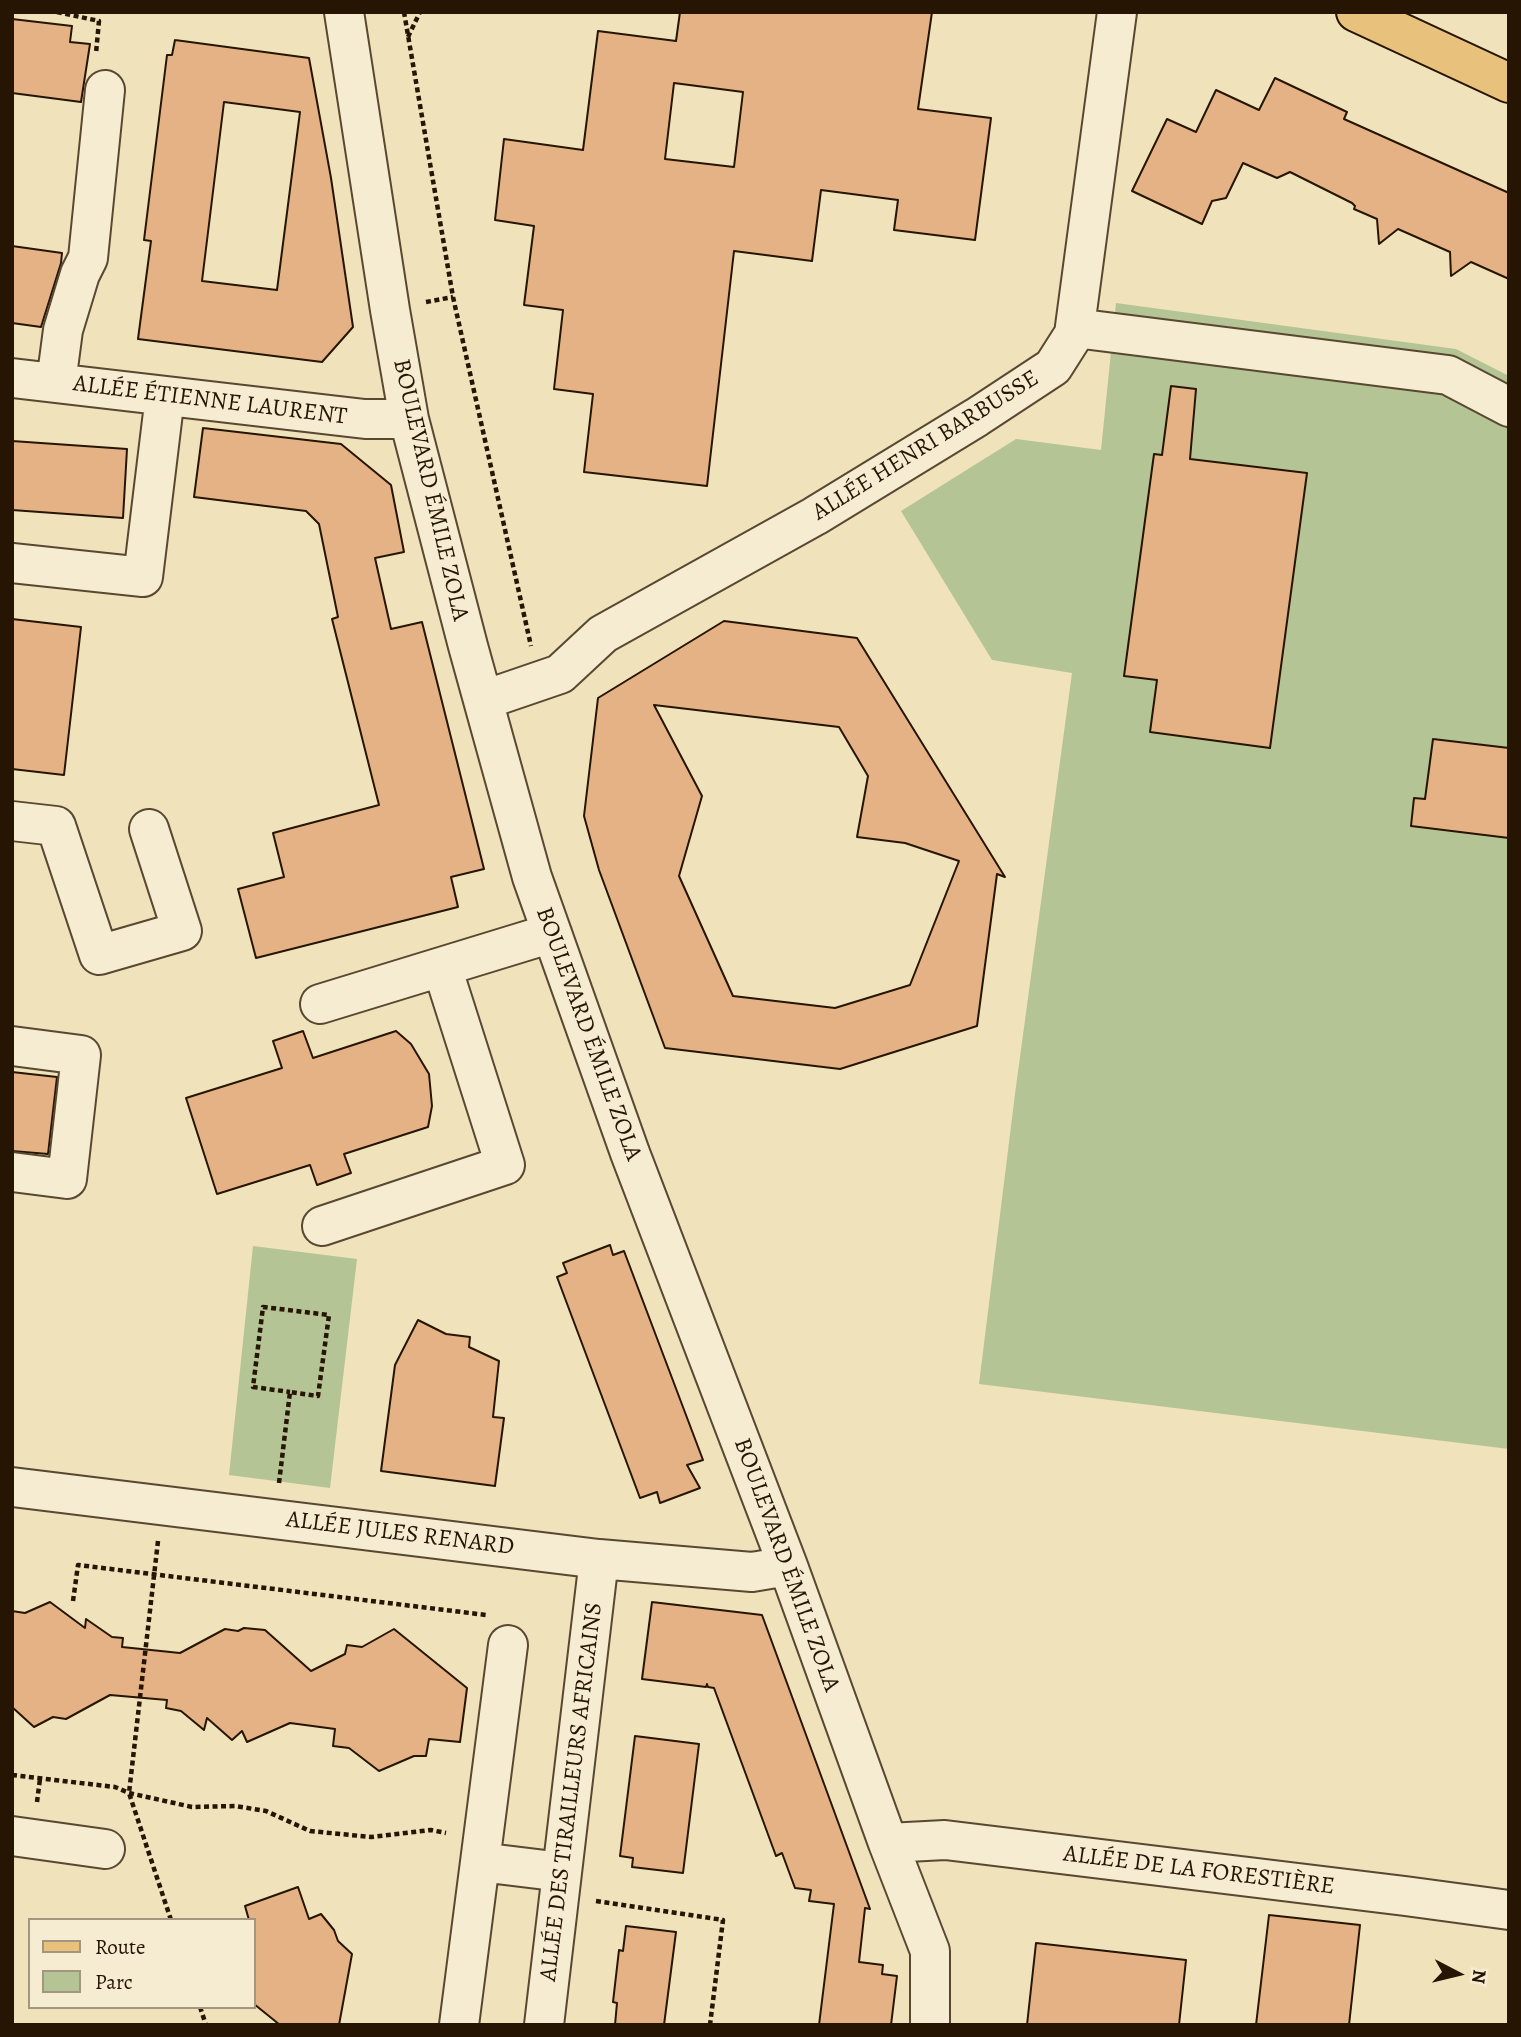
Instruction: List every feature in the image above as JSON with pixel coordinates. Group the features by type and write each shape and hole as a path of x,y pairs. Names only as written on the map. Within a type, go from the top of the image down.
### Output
{"main road":[{"path":"1356,12 1509,83"}],"street":[{"name":"BOULEVARD ÉMILE ZOLA","path":"344,12 409,419 531,877 630,1153 788,1566 930,1951 930,2025"},
{"name":"ALLÉE HENRI BARBUSSE","path":"484,701 560,674 603,634 816,516 1054,367 1074,334 1117,12"},
{"path":"56,383 63,330 80,274 88,258 105,90"},
{"path":"1075,328 1448,375 1509,407"},
{"name":"ALLÉE ÉTIENNE LAURENT","path":"12,378 365,419 409,419"},
{"path":"12,563 143,577 165,396"},
{"path":"12,821 56,826 99,955 182,931 149,829"},
{"path":"320,1004 552,933"},
{"path":"322,1226 505,1165 442,967"},
{"path":"12,1046 81,1055 67,1179 12,1172"},
{"name":"ALLÉE JULES RENARD","path":"12,1487 599,1559 752,1572 788,1566"},
{"name":"ALLÉE DES TIRAILLEURS AFRICAINS","path":"544,2025 599,1559"},
{"path":"459,2025 481,1851 497,1630"},
{"path":"12,1836 105,1849"},
{"name":"ALLÉE DE LA FORESTIÈRE","path":"888,1843 945,1840 1509,1910"},
{"path":"481,1851 561,1884"}],"path":[{"path":"57,12 100,21 93,78 105,90"},
{"path":"404,12 453,297 532,653"},
{"path":"407,38 420,12"},
{"path":"263,1307 329,1315 318,1396 289,1392 253,1387 263,1307"},
{"path":"275,1519 289,1392"},
{"path":"162,1505 129,1793 170,1918"},
{"path":"72,1601 78,1565 497,1630"},
{"path":"12,1775 115,1787 129,1793 192,1807 235,1806 266,1811 310,1831 371,1837 431,1830 481,1851"},
{"path":"561,1884 723,1920 710,2025"}],"green space":[{"path":"1116,303 1456,349 1509,376 1509,1449 979,1384 1072,673 992,660 901,511 1016,439 1101,450"},
{"path":"253,1246 357,1259 330,1488 229,1475"}],"building":[{"path":"680,12 932,12 918,109 991,118 975,240 894,230 898,200 821,190 812,261 734,251 707,486 584,472 593,394 554,389 563,310 524,305 534,226 495,220 504,139 583,150 598,31 676,41","holes":["674,83 743,92 734,167 665,159"]},
{"path":"12,19 72,26 70,42 90,44 81,102 12,93"},
{"path":"175,40 309,58 331,178 353,327 322,362 138,339 151,241 144,240 167,55 172,55","holes":["224,102 300,112 277,290 202,281"]},
{"path":"1275,78 1347,112 1344,119 1509,193 1509,279 1471,262 1451,276 1450,252 1398,229 1379,244 1377,219 1354,209 1352,203 1290,172 1277,178 1243,163 1226,198 1212,201 1202,224 1132,191 1167,119 1196,132 1216,90 1259,110"},
{"path":"12,246 62,253 41,327 12,323"},
{"path":"1171,386 1196,389 1190,459 1307,473 1270,748 1150,732 1157,680 1124,676 1154,454 1162,455"},
{"path":"203,428 341,444 391,485 404,552 375,558 391,629 422,622 484,869 451,877 458,907 256,958 238,889 284,877 273,833 379,805 332,619 338,617 319,524 306,511 194,497"},
{"path":"12,441 127,449 123,518 12,510"},
{"path":"12,619 81,627 64,775 12,769"},
{"path":"724,621 857,638 1005,877 997,874 977,1026 840,1069 665,1048 599,870 584,816 598,698","holes":["654,705 839,727 868,776 857,837 905,843 959,861 910,985 835,1008 733,996 679,876 702,796"]},
{"path":"1433,739 1509,748 1509,838 1411,826 1414,798 1425,799"},
{"path":"303,1031 313,1058 396,1031 411,1044 429,1074 432,1106 428,1127 344,1154 351,1173 317,1185 310,1165 217,1194 186,1098 282,1068 273,1041"},
{"path":"12,1072 57,1077 48,1154 12,1151"},
{"path":"610,1245 613,1255 624,1251 703,1460 687,1465 700,1488 660,1503 657,1492 640,1498 557,1277 567,1273 563,1263"},
{"path":"418,1320 446,1334 470,1337 469,1347 499,1361 493,1417 504,1418 495,1486 381,1471 395,1365"},
{"path":"50,1602 85,1628 86,1619 112,1637 123,1638 122,1647 180,1653 225,1629 265,1630 311,1671 345,1654 347,1645 362,1647 394,1629 467,1688 460,1742 429,1739 426,1756 414,1756 379,1771 349,1748 333,1746 335,1729 290,1723 247,1742 242,1731 232,1740 207,1718 204,1730 181,1711 166,1708 167,1700 110,1695 66,1719 53,1717 34,1727 12,1707 12,1611 25,1613"},
{"path":"652,1602 762,1615 870,1909 865,1908 859,1962 883,1965 882,1974 897,1976 891,2025 819,2025 834,1904 809,1901 811,1890 795,1888 782,1853 776,1856 714,1688 708,1687 707,1684 706,1687 642,1679"},
{"path":"635,1736 699,1744 683,1873 632,1867 633,1858 620,1856"},
{"path":"298,1887 309,1919 321,1914 334,1930 338,1941 352,1954 339,2025 280,2025 256,2006 256,1918 248,1918 245,1906"},
{"path":"1269,1915 1360,1925 1349,2025 1256,2025"},
{"path":"626,1926 676,1932 664,2025 615,2025 617,2003 613,2002 619,1950 623,1951"},
{"path":"1036,1943 1186,1960 1179,2025 1027,2025"}]}
